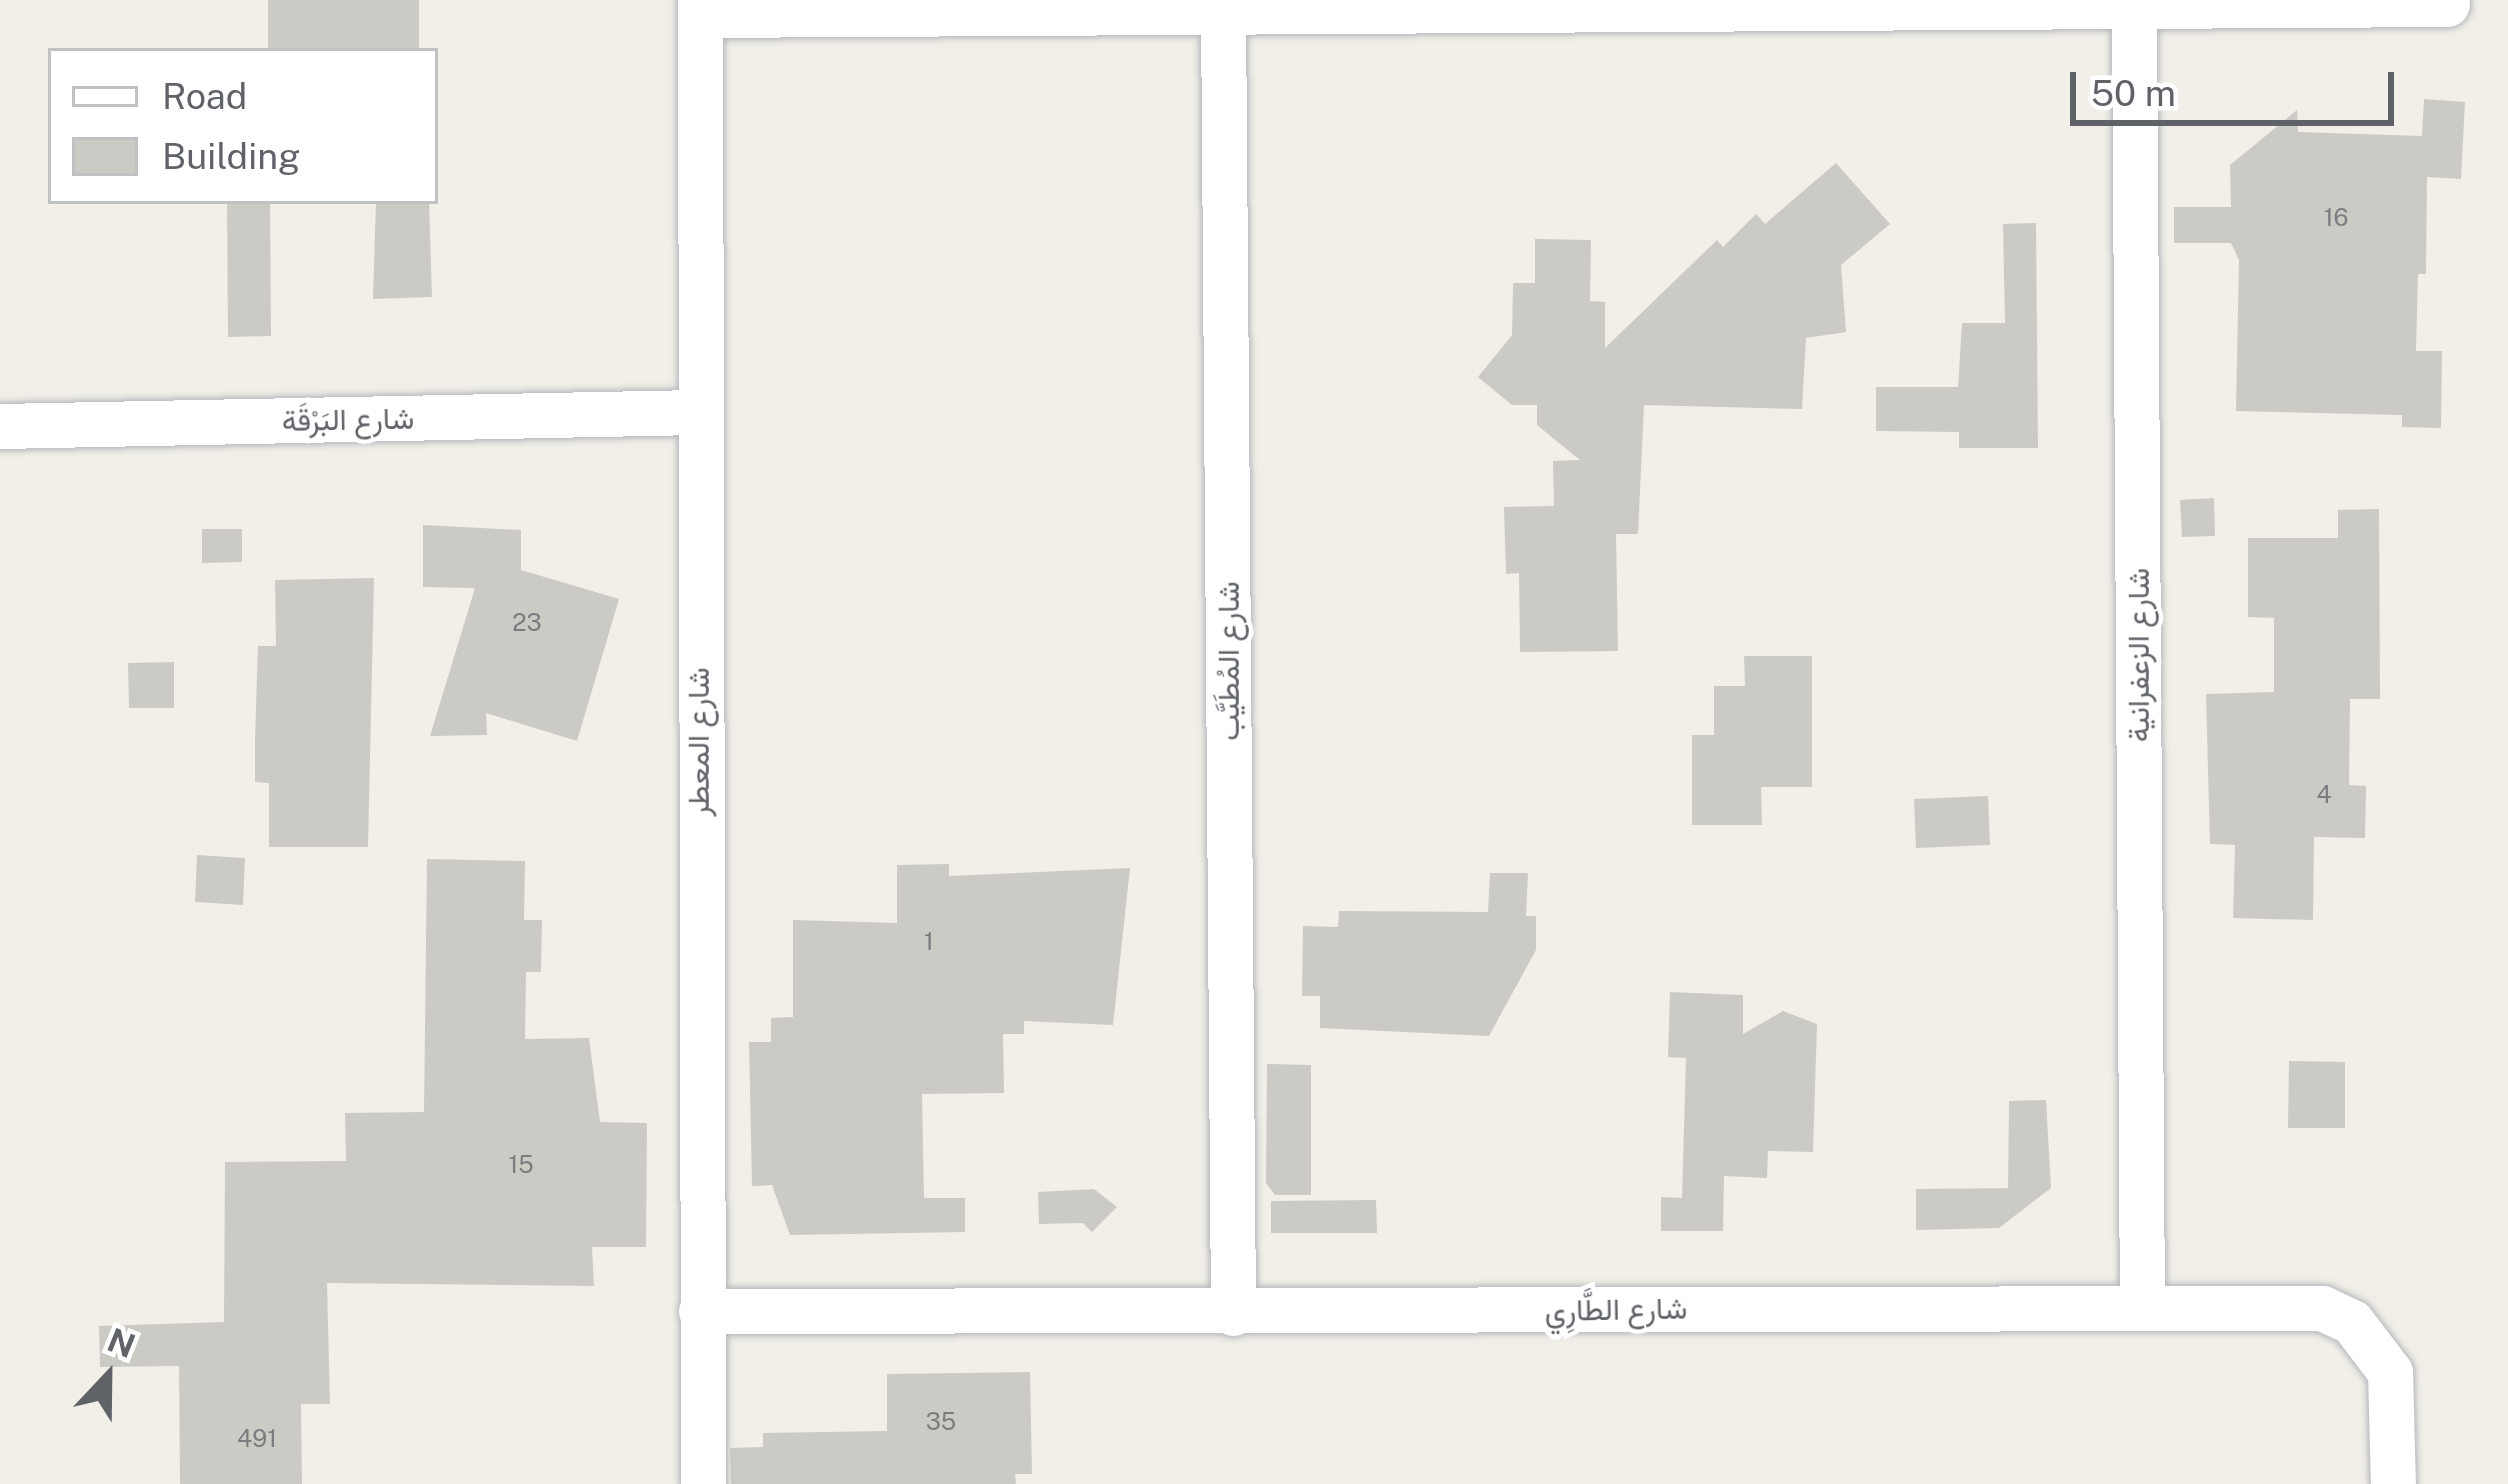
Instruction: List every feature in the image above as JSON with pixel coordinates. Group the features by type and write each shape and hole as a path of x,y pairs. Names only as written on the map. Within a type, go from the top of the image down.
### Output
{"street":[{"path":"700,8 2447,4"},
{"name":"شارع الزعفرانية","path":"2134,7 2142,1304"},
{"name":"شارع المعطر","path":"700,8 695,412 703,1484"},
{"name":"شارع المُطَيَّب","path":"1223,9 1233,1313"},
{"name":"شارع البَرْقَة","path":"0,426 695,412"},
{"name":"شارع الطَّارِي","path":"701,1312 1233,1313 2142,1304 2322,1309 2352,1322 2390,1372 2393,1484"}],"building":[{"path":"268,0 419,0 419,48 268,48"},
{"path":"2424,99 2465,102 2461,179 2427,177 2426,274 2418,274 2416,351 2442,351 2441,428 2402,427 2402,415 2236,411 2239,260 2231,243 2174,243 2174,207 2231,207 2230,165 2297,110 2298,132 2422,136"},
{"path":"1836,163 1890,224 1841,265 1846,332 1806,338 1802,409 1644,405 1638,534 1616,534 1618,651 1520,652 1519,573 1506,574 1504,507 1554,506 1553,461 1580,460 1537,425 1537,405 1512,405 1478,377 1512,335 1513,283 1535,283 1535,239 1591,240 1590,301 1605,302 1605,348 1717,240 1723,247 1756,214 1765,224"},
{"path":"227,204 270,204 271,336 228,337"},
{"path":"376,204 429,204 432,297 373,299"},
{"path":"2036,223 2038,448 1959,448 1959,432 1876,431 1876,387 1958,387 1962,323 2005,323 2003,224"},
{"path":"2214,498 2215,536 2182,537 2180,500"},
{"path":"2379,509 2380,699 2350,699 2349,785 2366,786 2365,838 2314,837 2313,920 2233,918 2235,845 2210,844 2206,694 2274,692 2274,618 2248,617 2248,538 2338,538 2338,510"},
{"path":"423,525 521,530 521,570 619,599 577,741 486,713 487,735 430,736 475,588 423,587"},
{"path":"202,529 242,529 242,562 202,563"},
{"path":"374,578 368,847 269,847 269,783 255,782 255,739 258,646 276,646 275,580"},
{"path":"1744,656 1812,656 1812,787 1761,787 1762,825 1692,825 1692,735 1714,735 1714,686 1745,686"},
{"path":"174,662 174,708 129,708 128,663"},
{"path":"1988,796 1990,845 1916,848 1914,799"},
{"path":"197,855 245,858 243,905 195,902"},
{"path":"427,859 525,861 524,920 542,920 541,972 526,972 525,1039 589,1038 600,1122 647,1123 646,1247 592,1247 594,1286 327,1283 330,1404 301,1404 302,1484 180,1484 179,1366 100,1367 99,1326 224,1322 225,1162 346,1161 345,1113 424,1112"},
{"path":"949,864 949,876 1130,868 1113,1025 1024,1021 1024,1034 1003,1034 1004,1093 922,1094 924,1198 965,1198 965,1232 790,1235 772,1185 752,1186 749,1042 771,1042 771,1018 793,1017 793,920 897,923 897,865"},
{"path":"1490,873 1528,873 1526,916 1536,916 1536,950 1489,1036 1320,1028 1320,996 1302,996 1303,926 1338,927 1339,911 1488,912"},
{"path":"1670,992 1743,995 1743,1034 1783,1011 1817,1024 1813,1152 1768,1151 1767,1178 1724,1176 1723,1231 1661,1231 1661,1197 1682,1198 1686,1058 1668,1057"},
{"path":"2289,1061 2345,1062 2345,1128 2288,1128"},
{"path":"1267,1064 1311,1065 1311,1195 1275,1195 1266,1183"},
{"path":"2046,1100 2051,1188 1999,1228 1916,1230 1916,1189 2023,1188 2008,1188 2009,1101"},
{"path":"1094,1189 1117,1207 1092,1232 1083,1223 1039,1224 1038,1192"},
{"path":"1376,1200 1377,1233 1271,1233 1271,1201"},
{"path":"1030,1372 1032,1474 1015,1474 1016,1484 731,1484 730,1448 763,1447 763,1433 887,1431 887,1374"}]}
